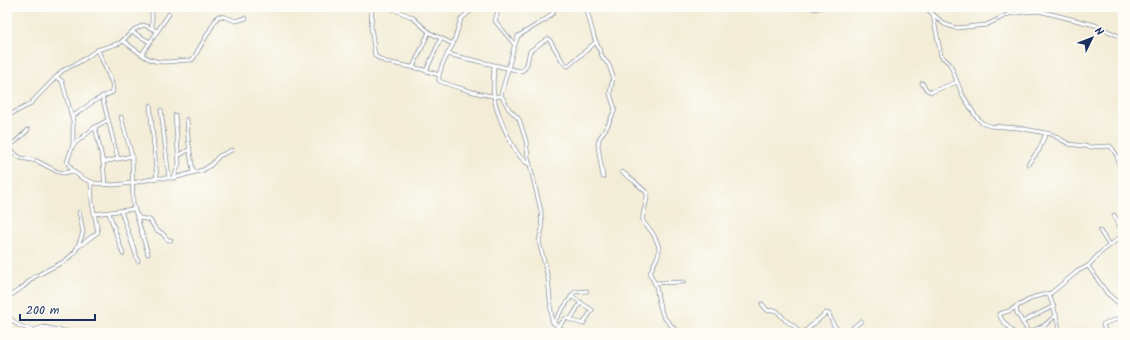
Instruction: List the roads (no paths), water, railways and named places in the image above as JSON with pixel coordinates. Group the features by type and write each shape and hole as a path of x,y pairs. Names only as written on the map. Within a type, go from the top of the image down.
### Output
{"street":[{"path":"152,7 152,28"},
{"path":"372,7 371,26 374,55 386,62 413,67 439,75"},
{"path":"388,7 412,17 429,32 453,44"},
{"path":"475,7 461,18 453,44 447,54 439,75 440,81 465,90 501,96"},
{"path":"499,7 495,21 515,45"},
{"path":"555,7 553,13 545,20 534,28 520,35 508,67 501,96 509,109 519,120 526,138 527,154 541,211 542,229 539,241 548,278 553,323 568,333"},
{"path":"586,7 596,42 603,58 611,70 613,78 610,94 615,108 599,141 603,177"},
{"path":"811,7 814,10 822,7"},
{"path":"925,7 949,27 962,28 986,25 1009,14 1039,11 1095,25 1123,38"},
{"path":"142,54 169,14"},
{"path":"933,15 941,56 950,64 962,94 978,119 986,125 1019,128 1054,135 1069,144 1110,146 1117,156 1123,177"},
{"path":"122,41 147,58 156,61 192,60 218,16 236,21 246,18"},
{"path":"7,116 29,105 62,71 81,62 98,50 113,46 144,25 157,31"},
{"path":"132,32 150,42"},
{"path":"413,67 429,32"},
{"path":"426,71 441,38"},
{"path":"447,54 508,67 519,71 524,70 527,65 529,52 547,38 563,62 568,66 596,42"},
{"path":"72,117 102,96 112,93 114,88 98,50"},
{"path":"494,65 494,96 498,113 504,129 522,158 526,163 530,164"},
{"path":"56,78 59,78 62,81 72,117 73,145 67,162 73,171 82,178 91,182 105,185 132,183 157,178 174,178 206,168 219,156 232,150"},
{"path":"922,83 927,90 931,92 957,82"},
{"path":"102,96 118,158"},
{"path":"150,105 157,178"},
{"path":"161,110 169,178"},
{"path":"174,178 178,167 175,115"},
{"path":"121,117 132,156 134,209 148,254"},
{"path":"187,119 193,172"},
{"path":"73,145 95,127 108,120"},
{"path":"95,127 103,162 105,185"},
{"path":"28,130 15,142 7,144 16,155 21,158 37,161 58,172 64,173 73,171"},
{"path":"1028,164 1038,150 1046,133"},
{"path":"178,156 190,148"},
{"path":"103,162 132,156"},
{"path":"622,172 647,193 647,202 643,221 653,234 660,247 658,257 650,273 655,283 663,316 678,333"},
{"path":"77,248 98,232 94,214 91,182"},
{"path":"94,214 134,209"},
{"path":"121,211 138,261"},
{"path":"7,298 23,288 34,277 71,257 77,248 83,232 79,212"},
{"path":"109,213 123,254"},
{"path":"136,214 140,218 150,220 156,230 161,232 168,240 171,240"},
{"path":"1014,333 999,315 1000,313 1009,311 1039,295 1049,294 1088,266 1097,255 1123,233 1114,215"},
{"path":"1100,231 1109,245"},
{"path":"1088,266 1107,293 1123,307"},
{"path":"655,283 684,282"},
{"path":"553,323 575,292 587,291"},
{"path":"1049,294 1054,306 1060,333"},
{"path":"558,327 566,318 583,324 590,314 591,309 571,296"},
{"path":"570,320 581,302"},
{"path":"762,304 768,311 777,311 785,320 802,333 826,313 829,314 833,324 840,333"},
{"path":"1016,306 1017,313 1029,333 1046,324 1056,315"},
{"path":"1022,322 1054,306"},
{"path":"7,316 18,325 31,330 45,327 69,332"},
{"path":"1107,333 1103,324 1123,317"},
{"path":"848,332 861,321"},
{"path":"848,332 853,333"}]}
